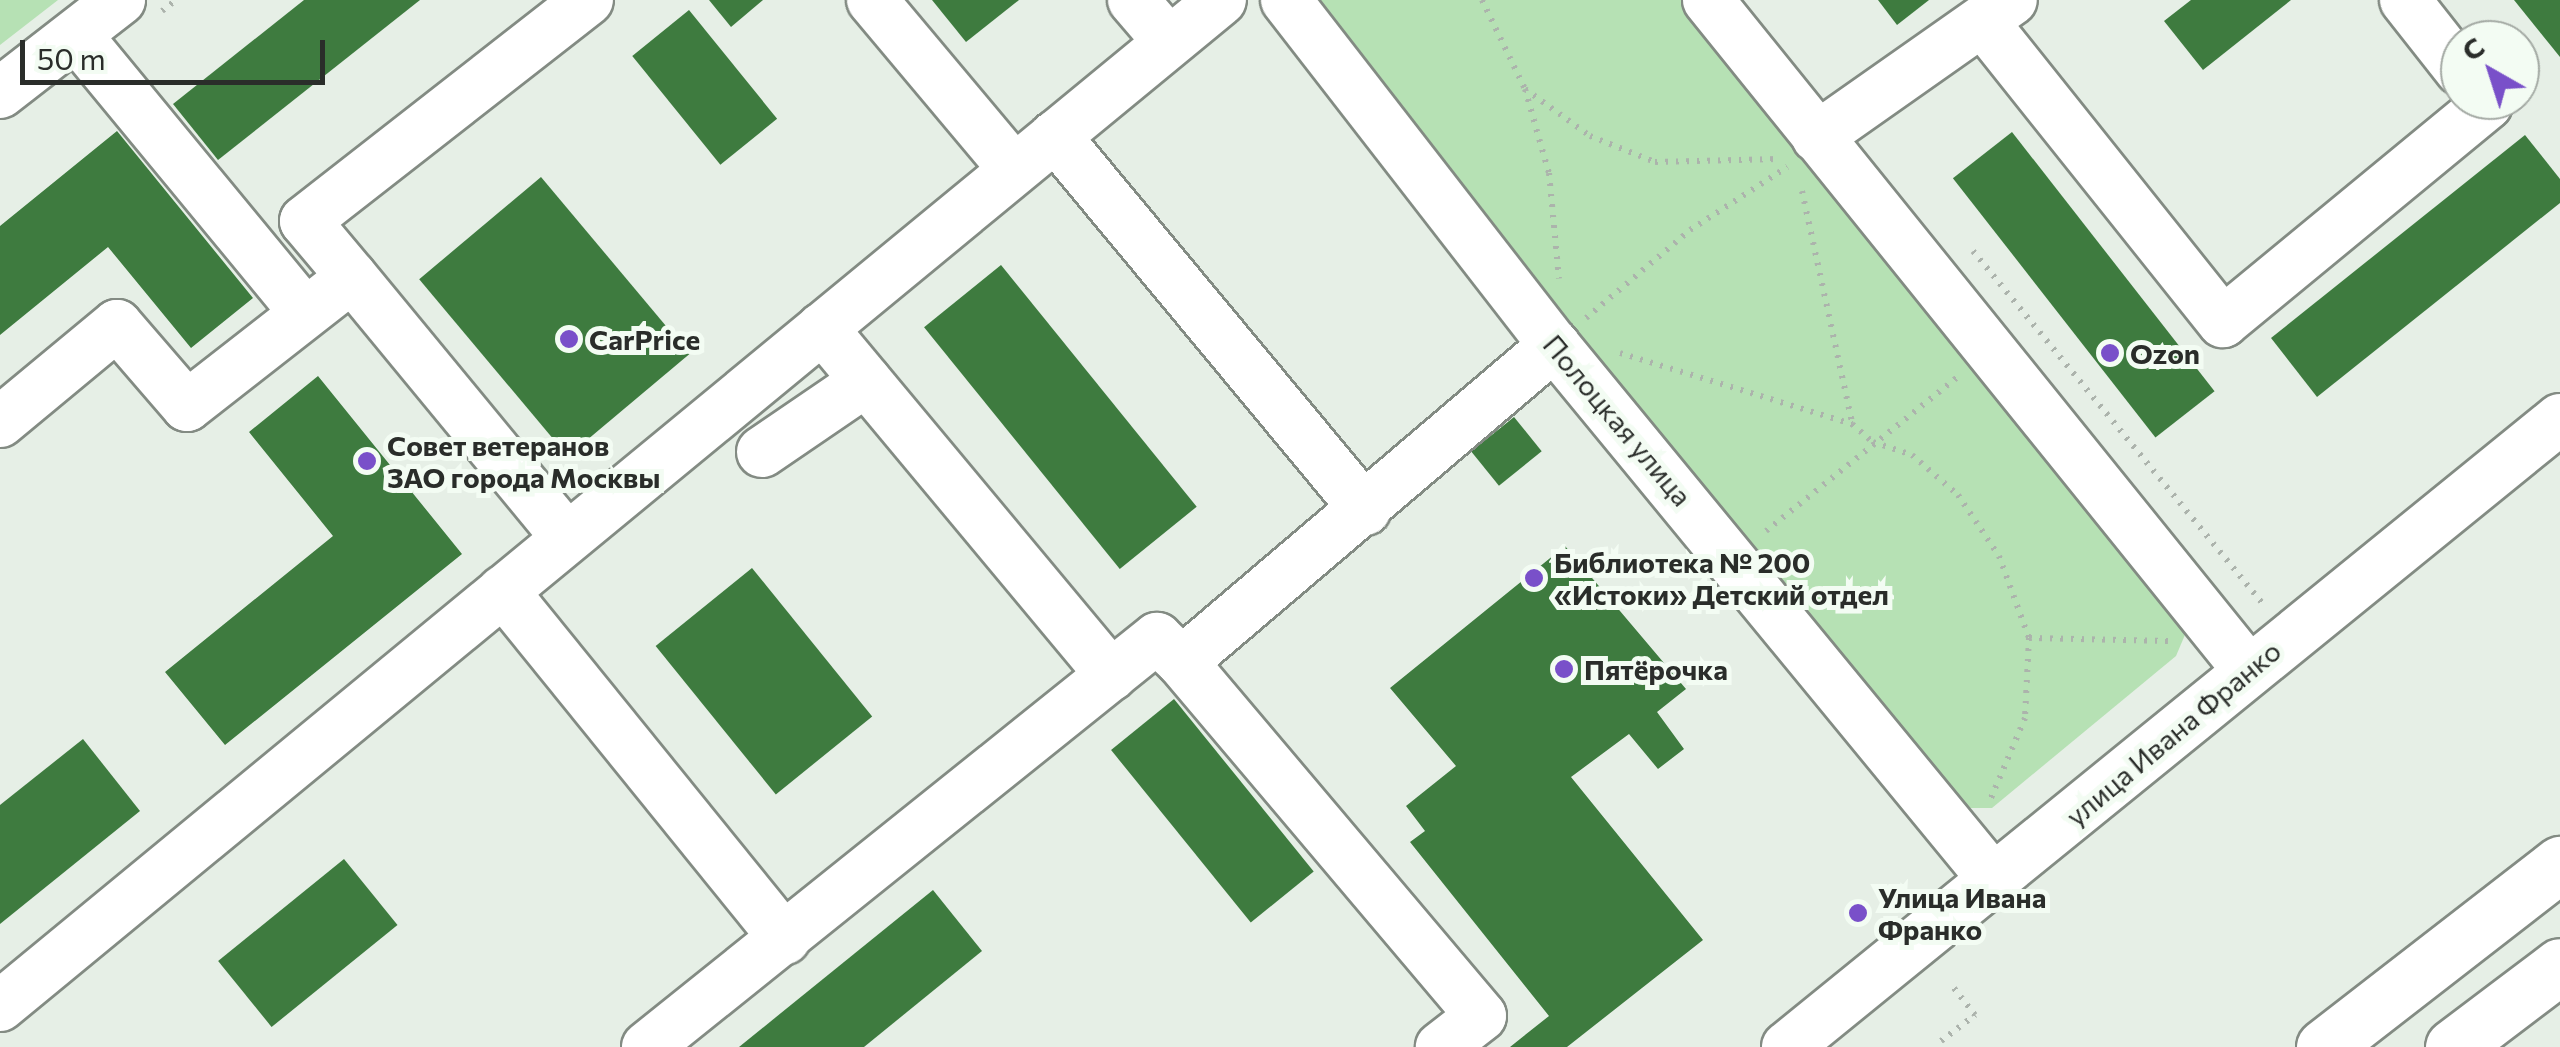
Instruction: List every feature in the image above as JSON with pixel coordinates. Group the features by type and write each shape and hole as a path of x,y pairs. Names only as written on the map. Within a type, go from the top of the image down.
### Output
{"main road":[{"path":"2324,1047 2560,864"},
{"path":"2454,1047 2560,966"}],"street":[{"path":"0,93 120,0"},
{"path":"261,260 305,221 588,0"},
{"path":"872,0 1014,169"},
{"path":"1134,0 1169,42"},
{"path":"0,1006 1221,0"},
{"name":"Полоцкая улица","path":"1286,0 1554,345 1994,880"},
{"path":"1708,0 1803,157 1992,352 2249,671"},
{"path":"2405,0 2440,45"},
{"path":"1803,157 1998,12 2223,322 2468,120"},
{"path":"76,36 306,313"},
{"path":"1055,136 1366,510"},
{"path":"305,221 567,538"},
{"path":"0,422 117,324 187,406 352,277"},
{"path":"822,328 1112,675"},
{"path":"1182,662 1366,510 1554,345"},
{"path":"762,452 866,381"},
{"name":"улица Ивана Франко","path":"1787,1047 2560,419"},
{"path":"503,591 785,939"},
{"path":"648,1047 1157,638 1182,662 1480,1016 1441,1047"}],"path":[{"path":"1482,0 1524,90 1560,235 1554,345"},
{"path":"1524,90 1590,136 1656,162 1803,157"},
{"path":"1554,345 1690,230 1803,157"},
{"path":"1800,184 1852,424"},
{"path":"1961,238 2249,588"},
{"path":"1554,345 1609,350 1852,424 1872,442 1933,470 1976,516 2011,581 2029,638 2025,718 1986,811"},
{"path":"1752,542 1872,442 1992,352"},
{"path":"2029,638 2177,641"},
{"path":"1941,1041 1974,1015 1952,986"}],"green space":[{"path":"0,0 58,0 0,45"},
{"path":"1312,0 1688,0 2187,630 2176,656 1992,808 1958,808"}],"building":[{"path":"304,0 420,0 218,160 173,104"},
{"path":"709,0 763,0 731,27"},
{"path":"932,0 1019,0 966,42"},
{"path":"1878,0 1929,0 1897,25"},
{"path":"2191,0 2291,0 2203,70 2164,21"},
{"path":"2514,0 2560,0 2560,57 2540,32 2540,20 2530,20"},
{"path":"689,10 777,119 720,165 632,56"},
{"path":"117,131 253,298 191,348 108,247 0,335 0,226"},
{"path":"2012,132 2215,391 2155,437 1953,178"},
{"path":"2525,135 2560,179 2560,203 2317,397 2271,338"},
{"path":"541,177 689,354 568,456 419,279"},
{"path":"1001,265 1197,507 1120,569 924,327"},
{"path":"318,376 462,554 225,745 165,672 333,536 249,432"},
{"path":"1514,417 1542,451 1499,486 1471,452"},
{"path":"1565,546 1686,689 1657,712 1684,749 1658,769 1629,734 1571,777 1703,940 1567,1047 1510,1047 1549,1016 1410,842 1425,831 1406,806 1456,766 1390,688"},
{"path":"752,568 872,716 776,794 656,646"},
{"path":"1174,699 1314,872 1251,923 1111,750"},
{"path":"83,739 140,811 0,924 0,805"},
{"path":"344,859 397,925 272,1027 218,961"},
{"path":"933,890 982,951 864,1047 739,1047"}],"place":[{"name":"CarPrice","path":"569,339"},
{"name":"Ozon","path":"2110,353"},
{"name":"Совет ветеранов ЗАО города Москвы","path":"367,461"},
{"name":"Библиотека № 200 «Истоки» Детский отдел","path":"1534,578"},
{"name":"Пятёрочка","path":"1564,669"},
{"name":"Улица Ивана Франко","path":"1858,913"}]}
